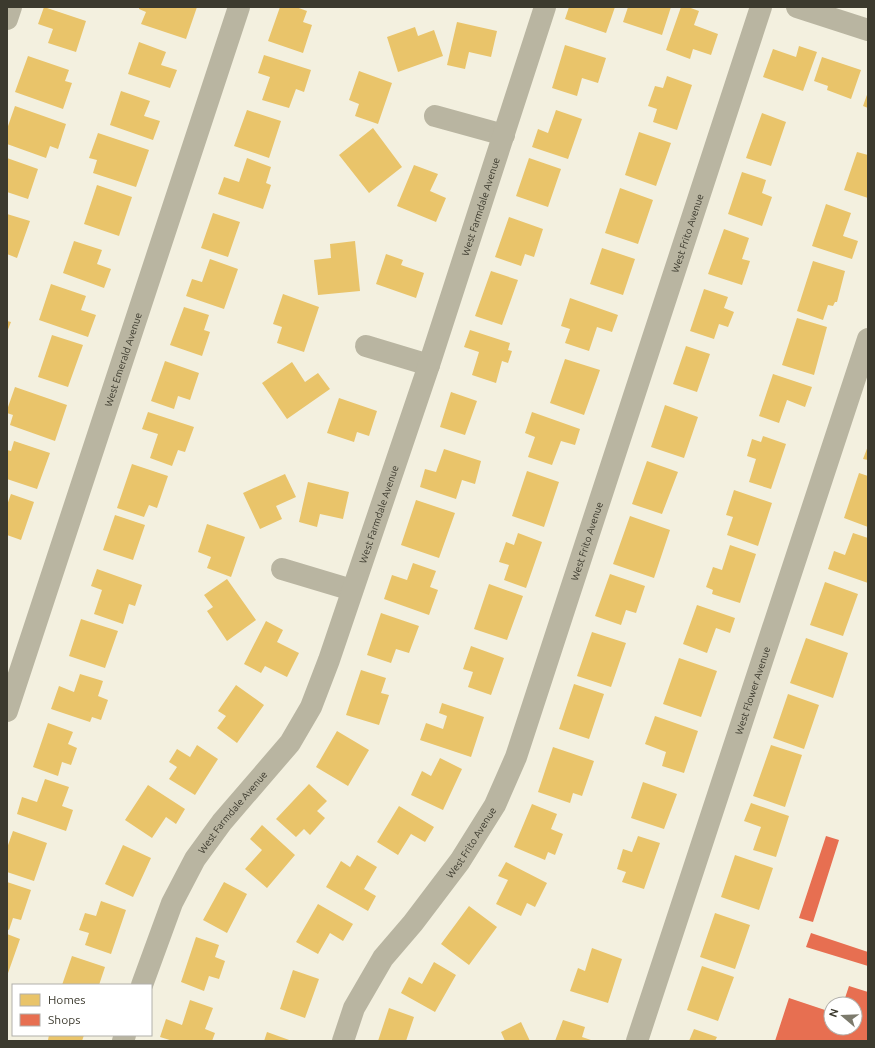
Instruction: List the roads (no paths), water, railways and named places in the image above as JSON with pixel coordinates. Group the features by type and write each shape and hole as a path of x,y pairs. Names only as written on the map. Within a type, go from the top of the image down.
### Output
{"street":[{"path":"7,19 11,7"},
{"name":"West Emerald Avenue","path":"7,711 239,7"},
{"name":"West Farmdale Avenue","path":"142,984 172,903 195,859 222,822 290,743 311,708 329,660 429,365 545,7"},
{"name":"West Frito Avenue","path":"343,1041 354,1008 383,958 413,923 460,861 495,805 516,757 761,7"},
{"path":"797,7 868,30"},
{"path":"435,116 504,135"},
{"name":"West Flower Avenue","path":"637,1041 868,339"},
{"path":"366,346 429,365"},
{"path":"282,569 352,590"}]}
